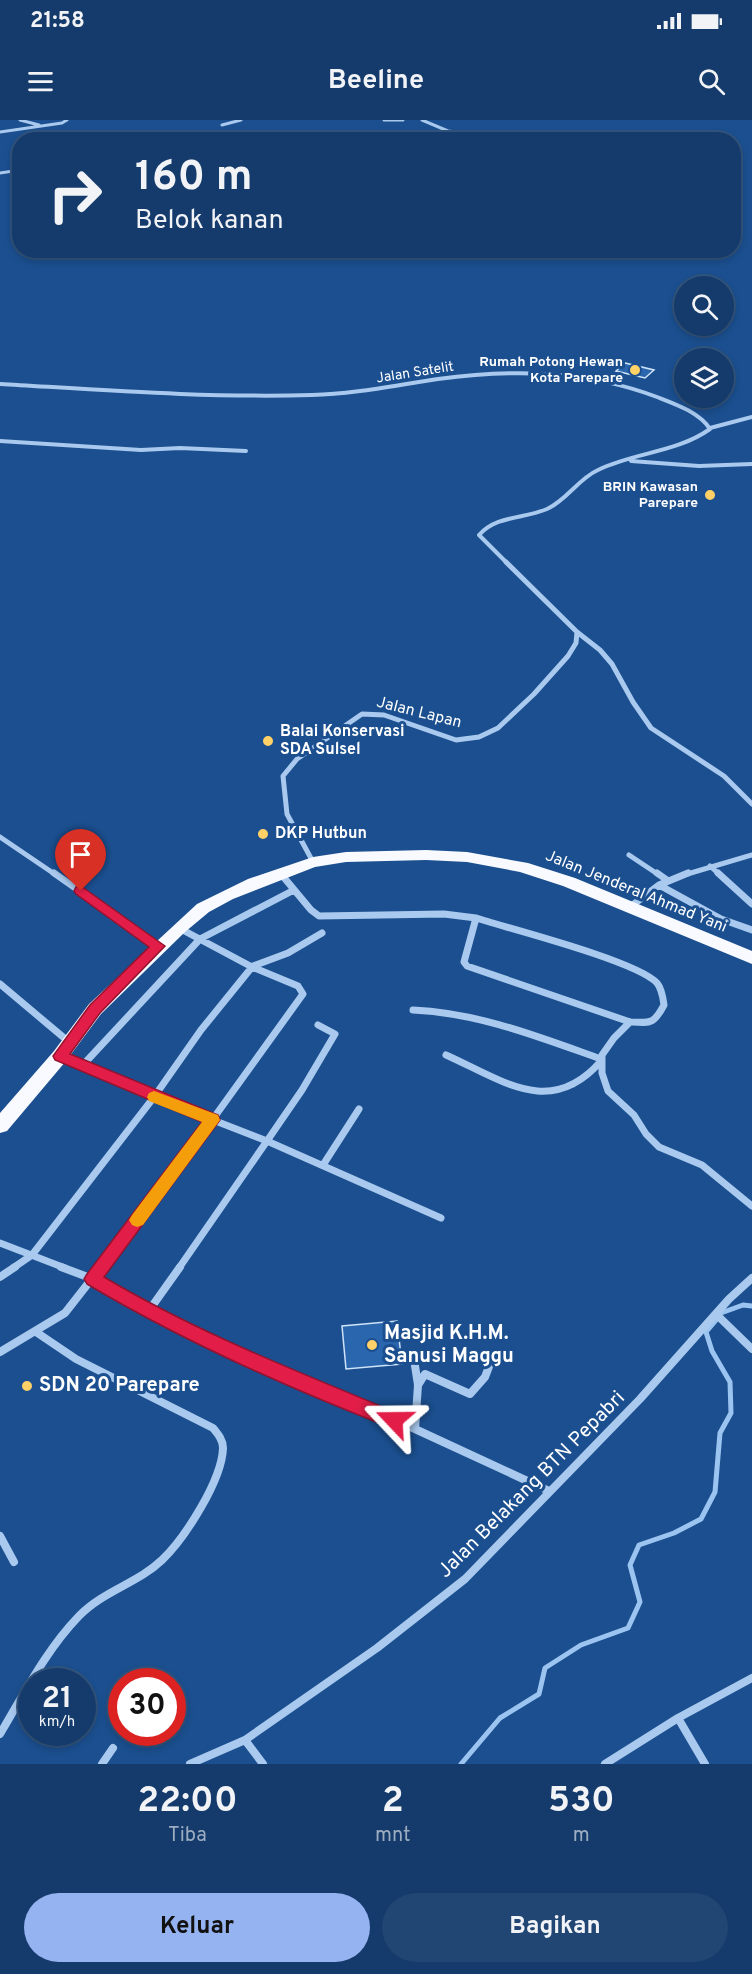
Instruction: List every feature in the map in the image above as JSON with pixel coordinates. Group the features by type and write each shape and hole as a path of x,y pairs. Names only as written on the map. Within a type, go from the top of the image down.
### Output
{"highway":[{"name":"Jalan Jenderal Ahmad Yani","path":"0,1126 60,1056 95,1009 179,928 203,909 227,895 313,862 367,856 426,855 467,857 522,867 569,882 752,958"}],"street":[{"path":"20,120 42,126"},
{"path":"0,132 67,120"},
{"path":"222,125 241,120"},
{"path":"384,120 403,120"},
{"path":"422,120 448,131 457,132"},
{"path":"0,127 14,130"},
{"name":"Jalan Satelit","path":"0,384 62,389 313,394 360,392 484,374 557,372 635,388 672,403 698,417 710,428"},
{"path":"752,417 710,428 673,448 596,470 580,480 563,499 552,507 491,524 479,534 479,538 577,632 600,650 612,664 633,702 651,728 724,776 752,804"},
{"path":"0,441 141,450 180,448 246,451"},
{"path":"625,460 699,466 752,464"},
{"name":"Jalan Lapan","path":"313,862 287,814 283,776 297,759 362,714 384,715 456,740 479,737 498,728 534,694 568,656 576,643 577,632"},
{"path":"0,837 158,946"},
{"path":"629,855 667,880"},
{"path":"630,907 667,880 752,855"},
{"path":"710,866 752,904"},
{"path":"280,873 311,910 324,917 444,914 476,918 601,957 644,973 658,984 664,1005 654,1022 645,1024 630,1022 467,966 464,962 476,918"},
{"path":"659,885 721,919 752,930"},
{"path":"82,1066 200,939 294,890"},
{"path":"0,1352 65,1313 213,1120 303,994 298,986 289,981 252,967 179,928"},
{"path":"0,1277 32,1255 154,1097 201,1030 252,967 288,952 322,933"},
{"path":"0,984 70,1042"},
{"path":"413,1010 440,1010 467,1015 601,1060"},
{"path":"446,1055 511,1083 544,1093 560,1090 589,1075 601,1060 608,1045 630,1022"},
{"path":"148,1312 302,1090 335,1034 318,1025"},
{"path":"60,1056 154,1097 267,1141 441,1218"},
{"path":"601,1060 604,1083 609,1091 634,1115 646,1134 659,1147 702,1165 752,1206"},
{"path":"323,1165 359,1109"},
{"path":"0,1243 93,1279 148,1312 268,1368 415,1429 549,1491"},
{"name":"Jalan Belakang BTN Pepabri","path":"190,1764 245,1740 438,1601 502,1543 752,1278"},
{"path":"716,1314 752,1349"},
{"path":"0,1734 36,1673 78,1618 105,1594 161,1561 177,1544 220,1466 223,1446 219,1435 213,1428 76,1359 36,1332"},
{"path":"413,1353 418,1385 415,1429"},
{"path":"418,1385 425,1374 470,1394 485,1377 490,1364"},
{"path":"0,1536 14,1562"},
{"path":"605,1764 678,1718 752,1678"},
{"path":"678,1718 705,1764"},
{"path":"245,1740 263,1764"},
{"path":"102,1764 113,1748"}],"building":[{"name":"Rumah Potong Hewan Kota Parepare","path":"625,363 654,370 645,378 616,371"},
{"name":"Masjid K.H.M. Sanusi Maggu","path":"397,1321 402,1364 346,1369 342,1326"}],"waterway":[{"path":"721,1313 743,1305 752,1306"},
{"path":"461,1764 500,1718 539,1694 545,1668 581,1645 628,1628 640,1602 630,1565 639,1545 674,1533 701,1519 715,1492 720,1433 731,1413 730,1382 712,1351 706,1332 717,1319"}],"slow traffic":[{"path":"137,1220 213,1120 154,1097"}],"place":[{"name":"Rumah Potong Hewan Kota Parepare","path":"635,370"},
{"name":"BRIN Kawasan Parepare","path":"710,495"},
{"name":"Balai Konservasi SDA Sulsel","path":"268,741"},
{"name":"DKP Hutbun","path":"263,834"},
{"name":"Masjid K.H.M. Sanusi Maggu","path":"372,1345"},
{"name":"SDN 20 Parepare","path":"27,1386"}],"route":[{"path":"81,891 158,946 95,1009 60,1056 213,1120 93,1279 155,1316 268,1368 394,1420"}]}
